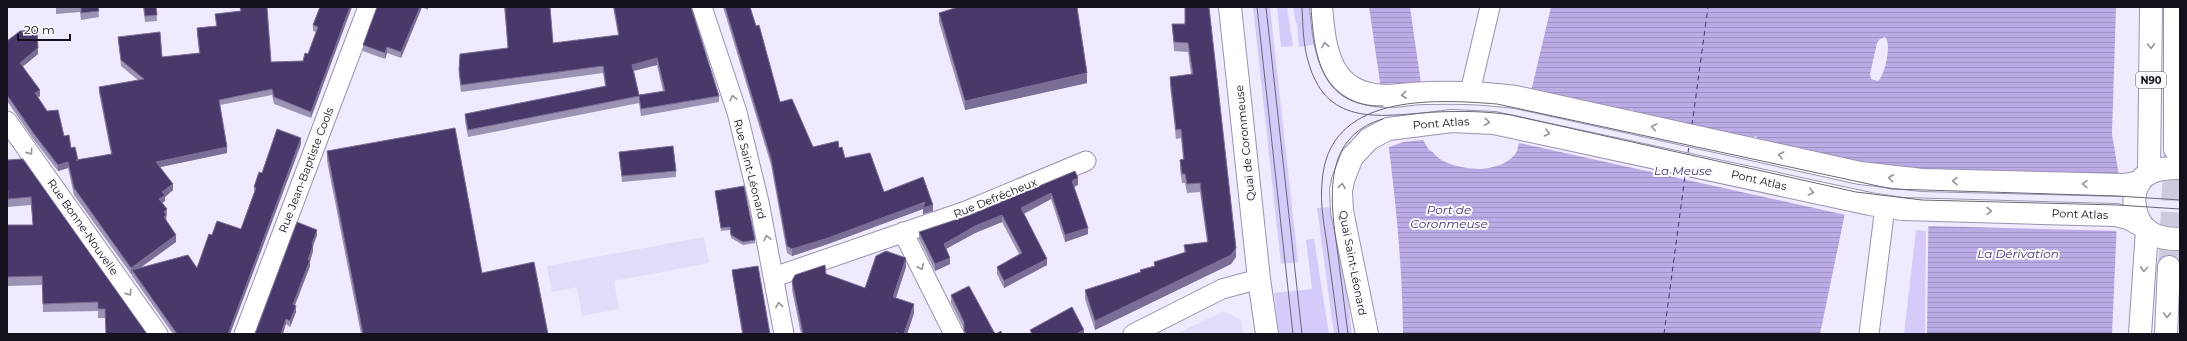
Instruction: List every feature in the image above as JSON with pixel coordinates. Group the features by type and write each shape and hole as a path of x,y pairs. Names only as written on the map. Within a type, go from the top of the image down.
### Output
{"street":[{"name":"Rue Jean-Baptiste Cools","path":"244,334 368,7"},
{"name":"Rue Saint-Léonard","path":"702,7 731,91 759,202 784,334"},
{"name":"Quai de Coronmeuse","path":"1230,7 1259,279"},
{"path":"1321,7 1325,44 1332,66 1345,82 1361,91 1374,95 1387,96 1433,92 1470,92 1516,97 1860,173 1922,180 2138,180 2160,169 2177,158"},
{"path":"1470,92 1490,7"},
{"name":"N90","path":"2138,180 2151,7"},
{"name":"N90","path":"2175,7 2177,158"},
{"name":"Pont Atlas","path":"1378,133 1398,127 1436,122 1469,120 1509,125 1885,207 2102,214 2137,224 2158,237 2180,239"},
{"name":"Rue Bonne-Nouvelle","path":"7,121 158,334"},
{"name":"Quai Saint-Léonard","path":"1367,334 1347,244 1341,191 1347,167 1352,157 1364,144 1378,133"},
{"name":"Rue Defrêcheux","path":"774,277 966,211 1086,160"},
{"path":"2138,180 2134,197 2137,216 2140,334"},
{"path":"1869,334 1885,207"},
{"path":"903,232 954,334"},
{"path":"2166,334 2169,267"},
{"path":"1133,334 1222,289 1259,279 1267,334"}],"shaded area":[{"path":"1253,7 1270,7 1298,262 1281,264"},
{"path":"1277,7 1287,7 1293,46 1281,47"},
{"path":"1293,7 1316,7 1319,44 1299,47 1297,23"},
{"path":"1336,207 1352,334 1334,334 1317,208"},
{"path":"1916,230 1926,231 1925,334 1904,334"},
{"path":"704,237 709,263 614,281 619,309 582,316 577,287 552,292 547,266"},
{"path":"1314,239 1329,334 1279,334 1274,293 1312,289 1306,240"},
{"path":"1224,311 1241,320 1243,334 1176,334"}],"water":[{"name":"La Meuse","path":"1369,7 1410,7 1430,146 1437,156 1448,163 1462,167 1481,169 1506,162 1511,159 1517,151 1551,7 2116,7 2112,134 2119,176 2112,334 1927,334 1929,173 1855,165 1820,334 1403,334 1400,252 1392,170","holes":["1885,37 1887,40 1887,59 1881,78 1878,81 1871,79 1870,74 1877,43 1880,39"]}],"pier":[{"path":"1422,82 1431,139 1429,139 1435,151 1443,158 1429,150 1423,140 1403,142 1387,148 1378,84"},
{"path":"1530,90 1628,111 1632,109 1634,113 1752,138 1756,136 1758,139 1856,167 1846,215 1519,143"},
{"path":"2021,170 2024,173 2121,177 2119,231 1927,226 1927,174 2017,173"}],"building":[{"path":"81,7 98,7 99,11 81,13"},
{"path":"144,7 156,7 157,15 145,16"},
{"path":"240,7 267,7 271,62 303,61 305,53 308,54 318,27 313,25 320,7 350,7 311,112 274,97 272,89 219,100 227,147 156,162 173,184 162,192 165,195 159,199 167,209 164,212 166,215 164,217 176,235 131,268 74,188 68,162 58,165 7,95 7,41 20,31 37,30 38,48 20,63 40,90 35,93 47,111 58,110 64,136 69,135 71,148 75,147 78,160 112,154 99,87 144,79 121,60 118,37 160,32 162,57 200,53 197,28 217,26 215,14 241,11"},
{"path":"377,7 420,7 401,52 387,47 385,53 363,45"},
{"path":"505,7 550,7 553,43 619,35 614,7 691,7 719,96 641,109 639,96 468,130 465,114 606,86 603,66 461,85 459,70 460,54 508,48","holes":["657,58 665,91 639,95 632,65"]},
{"path":"725,7 750,7 756,26 759,25 780,102 792,99 813,147 838,141 839,148 842,147 845,158 870,153 884,192 923,177 933,205 923,208 925,202 828,238 792,249 787,246 771,159"},
{"path":"958,7 1077,7 1087,73 965,101 939,13"},
{"path":"1185,7 1209,7 1236,248 1231,255 1095,321 1085,290 1141,272 1140,270 1155,266 1154,262 1186,252 1184,245 1208,242 1200,183 1187,184 1185,174 1182,174 1180,160 1184,159 1181,129 1176,130 1170,77 1193,74 1188,43 1174,42 1172,24 1185,24"},
{"path":"455,128 482,273 534,262 548,334 363,334 327,151"},
{"path":"277,129 301,138 228,334 177,334 132,270 188,255 197,268 209,234 212,235 217,221 241,229 256,188 254,187 259,172 262,173"},
{"path":"673,146 676,171 622,176 619,152"},
{"path":"23,159 147,334 106,334 105,309 98,309 98,302 43,304 42,276 7,277 7,225 33,225 31,197 8,199 7,160"},
{"path":"1075,171 1078,178 1072,181 1088,228 1065,235 1051,193 1021,208 1047,259 1004,281 997,267 1022,253 1002,215 975,226 944,244 950,258 935,264 919,232 970,215"},
{"path":"744,186 755,240 743,242 731,235 730,227 721,228 715,191"},
{"path":"297,222 317,230 308,260 310,260 293,304 296,306 290,321 286,319 281,334 255,334"},
{"path":"886,251 906,258 893,297 914,304 904,334 898,334 897,332 896,334 803,334 792,281 795,275 825,265 826,274 865,288 876,256"},
{"path":"758,266 770,334 743,334 732,270"},
{"path":"969,286 995,334 966,334 964,330 964,322 951,295"},
{"path":"1072,307 1084,330 1076,334 1032,334 1030,330"}],"ferry route":[{"path":"1692,125 1708,7"},
{"path":"1688,153 1689,146"},
{"path":"1664,334 1685,176"}],"tunnel":[{"path":"2169,267 2175,150"}],"tram line":[{"path":"1257,7 1293,334"},
{"path":"1266,7 1302,334"},
{"path":"1302,7 1306,50 1309,64 1318,85 1330,99 1344,109 1360,114 1397,115 1464,111 1511,115 1856,192 1922,200 2117,205 2180,209"},
{"path":"1311,7 1312,25 1319,60 1325,75 1334,88 1346,98 1362,104 1383,106"},
{"path":"1339,334 1322,206 1322,183 1328,154 1342,132 1362,117 1387,108 1414,103 1471,102 1497,104 1892,189 2117,196 2180,200"},
{"path":"1348,334 1333,215 1332,195 1334,175 1339,157 1348,141 1362,128 1383,119"}],"water label":[{"name":"Port de Coronmeuse","path":"1449,217"},
{"name":"La Dérivation","path":"2018,254"}]}
